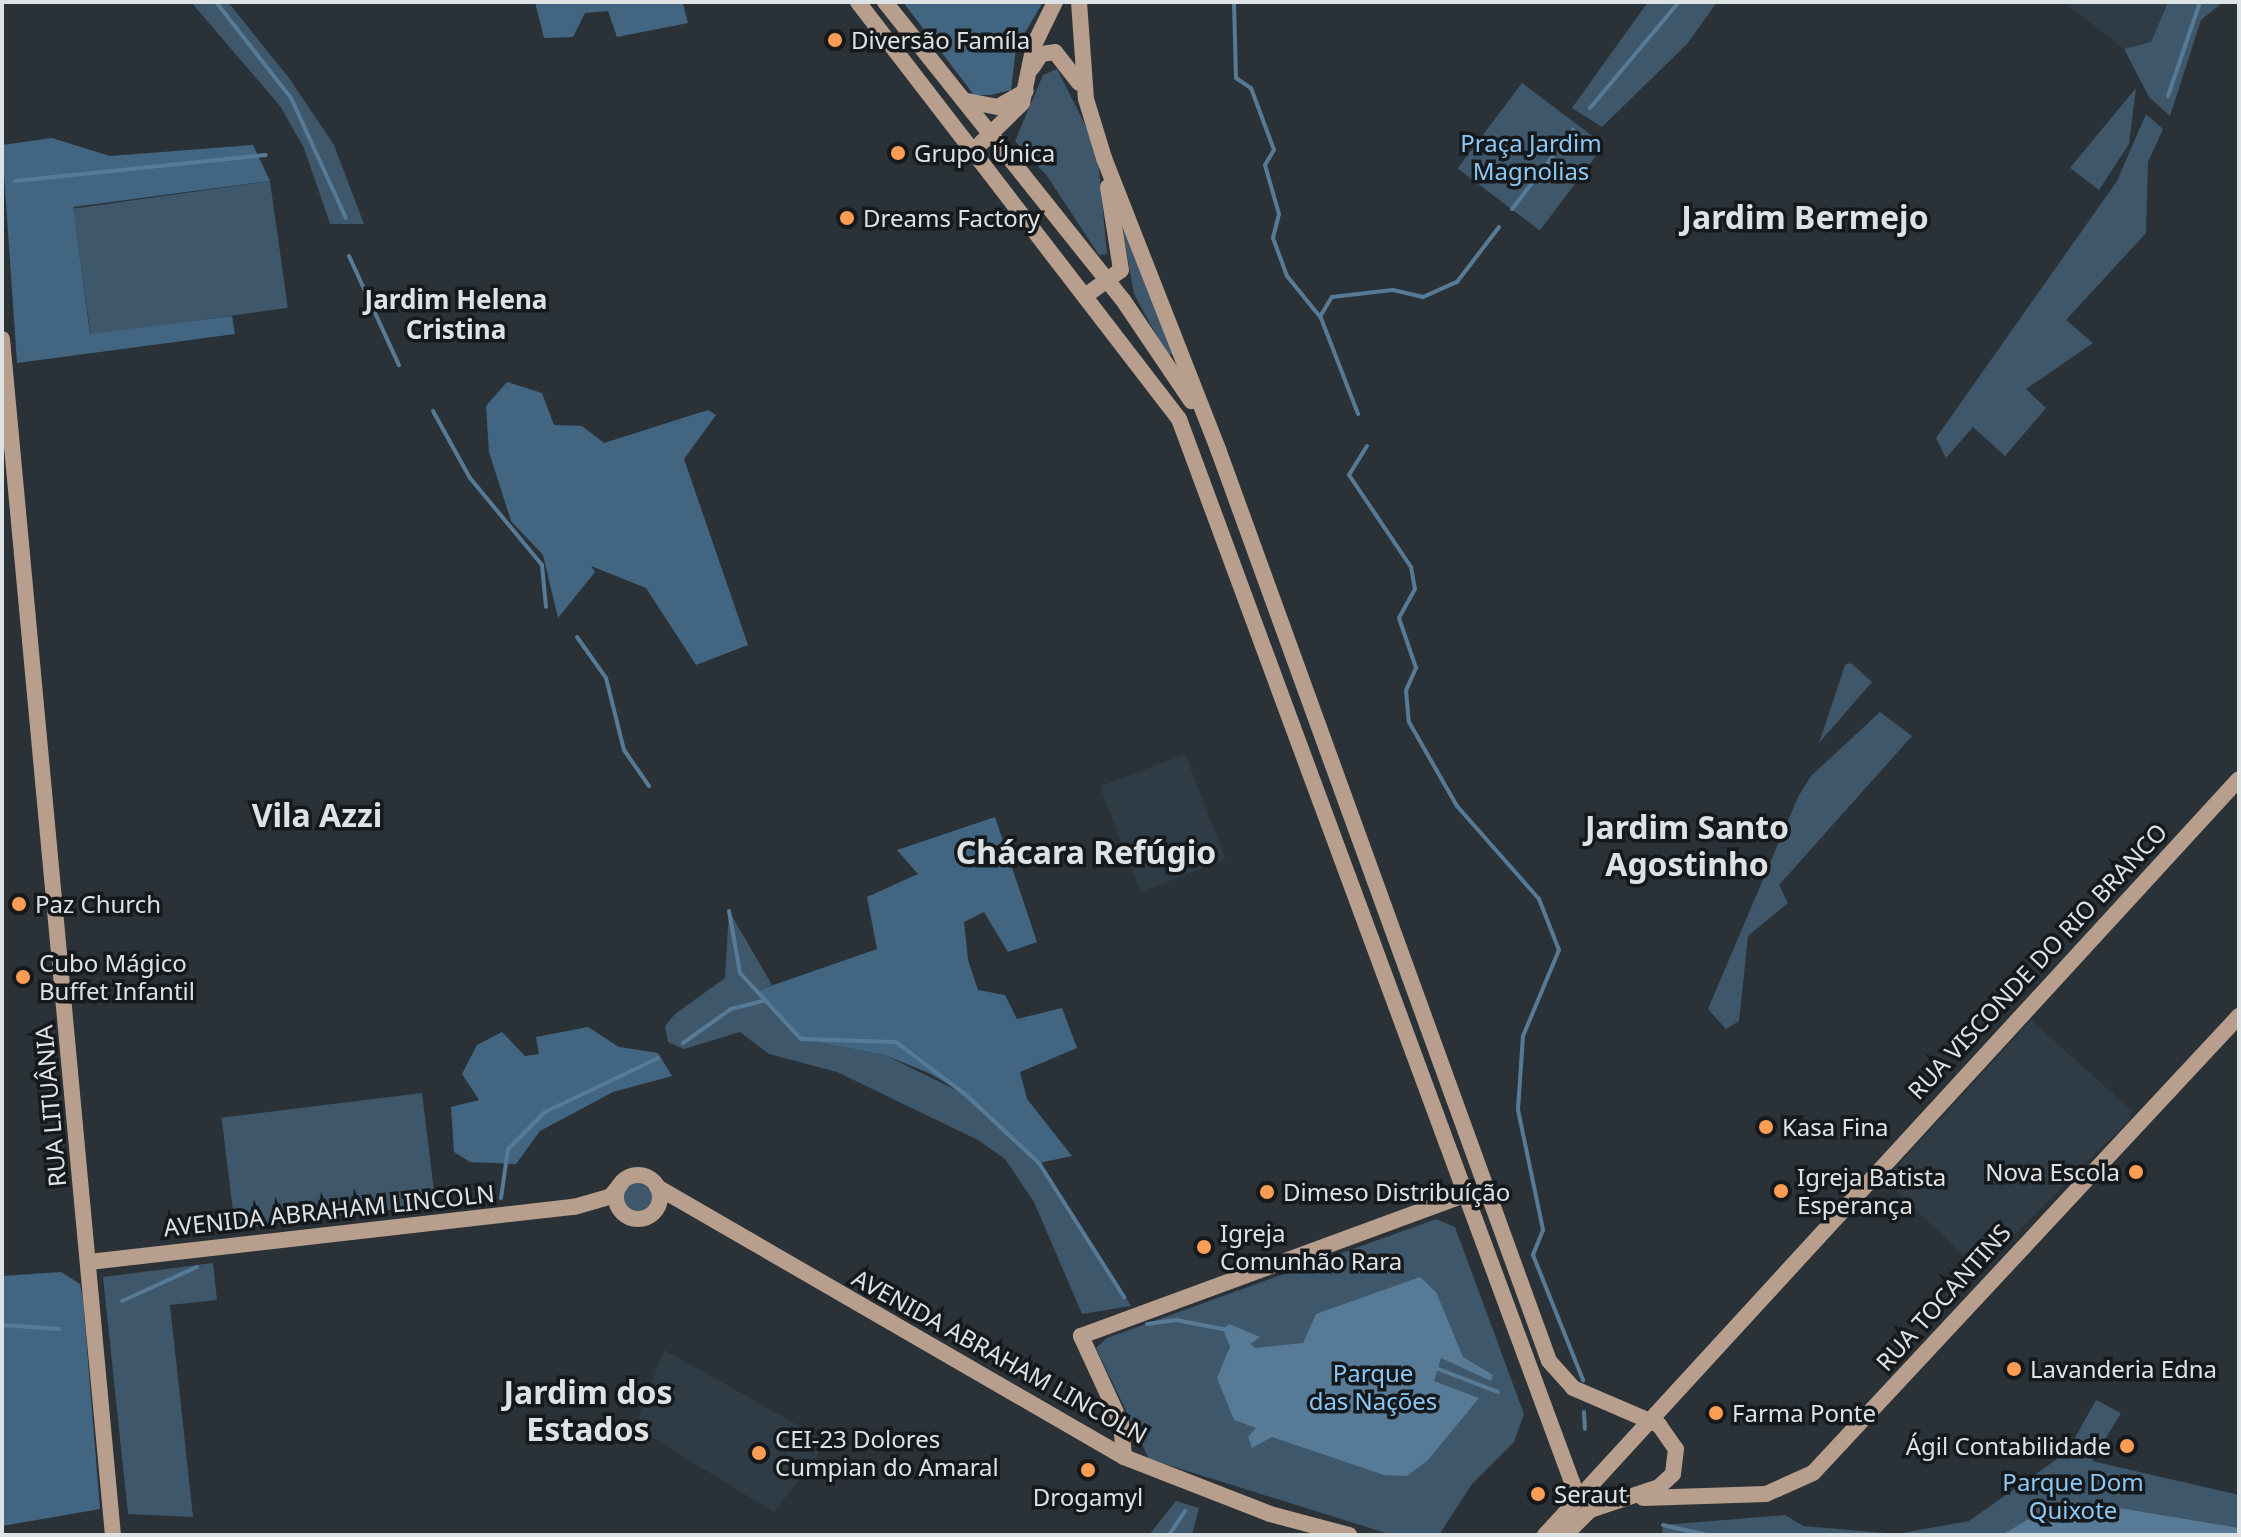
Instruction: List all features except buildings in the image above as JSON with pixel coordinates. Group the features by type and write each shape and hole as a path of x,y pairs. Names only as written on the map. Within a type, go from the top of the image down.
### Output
{"main road":[{"path":"858,2 1155,382 1199,466 1576,1493"},
{"path":"885,2 995,136 1109,283 1195,407 1230,486"},
{"path":"973,151 995,136 1028,90 1034,45 1055,2"},
{"path":"1079,2 1086,99 1104,158 1230,486 1559,1378 1667,1431 1676,1465 1659,1487 1590,1510 1565,1535"},
{"path":"1031,72 1041,54 1055,52 1086,99"},
{"path":"966,100 998,107 1028,90"},
{"path":"1085,296 1109,283 1121,270 1104,158"},
{"name":"RUA LITUÂNIA","path":"2,339 113,1535"},
{"name":"RUA VISCONDE DO RIO BRANCO","path":"1545,1535 1576,1493 2239,779"},
{"name":"RUA TOCANTINS","path":"1629,1498 1766,1494 1813,1473 2239,1016"},
{"name":"AVENIDA ABRAHAM LINCOLN","path":"574,1207 639,1175 686,1207 1124,1457 1270,1514 1349,1535"},
{"path":"657,1187 654,1211 686,1207"},
{"path":"618,1188 623,1213"},
{"path":"1124,1457 1121,1423 1081,1336 1466,1194"},
{"name":"AVENIDA ABRAHAM LINCOLN","path":"89,1262 574,1207 623,1213 654,1211"}],"shaded area":[{"path":"535,2 683,4 688,23 617,37 608,11 585,13 573,37 544,38"},
{"path":"903,2 1043,2 1016,48 1011,90 974,95"},
{"path":"2064,2 2168,2 2151,42 2124,49"},
{"path":"52,138 110,156 253,145 270,181 73,207 90,334 232,316 235,334 17,363 2,145"},
{"path":"507,382 542,393 554,425 582,426 604,443 708,410 716,415 684,459 748,645 696,665 646,588 591,566 595,572 558,618 543,555 511,521 489,452 486,406"},
{"path":"1185,754 1225,859 1141,892 1100,787"},
{"path":"995,817 1037,942 1008,952 984,912 964,922 968,960 978,990 1005,995 1017,1019 1062,1008 1077,1048 1020,1072 1027,1099 1072,1156 1039,1163 966,1095 931,1074 885,1055 801,1039 756,991 877,949 867,897 918,874 897,850"},
{"path":"2031,1020 2131,1110 2129,1120 1979,1270 1891,1186 1890,1174"},
{"path":"588,1027 619,1047 658,1053 672,1076 613,1092 540,1131 516,1164 470,1162 454,1152 451,1107 479,1100 462,1074 477,1045 502,1032 525,1056 539,1054 536,1037"},
{"path":"61,1272 80,1284 83,1300 100,1509 2,1526 2,1276"},
{"path":"1420,1277 1436,1292 1463,1357 1493,1375 1491,1381 1441,1358 1434,1381 1479,1398 1428,1460 1407,1476 1384,1475 1272,1437 1252,1448 1248,1437 1256,1428 1234,1420 1217,1378 1230,1347 1223,1329 1229,1324 1260,1337 1250,1344 1255,1348 1303,1343 1316,1314"},
{"path":"664,1350 828,1442 774,1512 635,1427"},
{"path":"2083,1502 2239,1528 2239,1535 2002,1535 2051,1506"}],"green space":[{"path":"191,2 228,2 289,78 334,145 364,224 330,224 304,148 280,106"},
{"path":"1648,2 1717,2 1687,44 1602,127 1572,108"},
{"path":"2168,2 2223,2 2201,20 2170,116 2149,97 2124,49 2151,42"},
{"path":"1057,69 1097,148 1107,254 1099,255 1047,176 1015,141 1043,75"},
{"name":"Praça Jardim Magnolias","path":"1522,83 1604,145 1540,230 1458,168"},
{"path":"2136,88 2129,144 2099,190 2070,168"},
{"path":"2146,114 2163,129 2148,162 2146,233 2066,320 2093,343 2026,389 2046,408 2005,456 1973,427 1946,458 1936,438 2117,181"},
{"path":"270,181 288,308 91,335 73,209"},
{"path":"1122,225 1174,355 1166,353 1134,294"},
{"path":"1851,663 1872,682 1819,743 1845,665"},
{"path":"1880,712 1912,736 1779,885 1788,903 1748,936 1739,1021 1726,1029 1708,1009 1798,797 1811,776"},
{"path":"729,911 772,985 756,991 812,1041 885,1055 966,1095 1039,1163 1131,1306 1082,1314 1034,1202 1005,1159 978,1140 837,1072 769,1054 740,1032 684,1049 668,1042 665,1026 675,1014 725,978"},
{"path":"422,1093 436,1204 235,1229 222,1118"},
{"path":"638,1182 649,1186 653,1197 649,1208 638,1212 627,1208 623,1197 627,1186"},
{"name":"Parque das Nações","path":"1436,1219 1455,1227 1524,1414 1514,1442 1472,1484 1439,1535 1392,1535 1149,1459 1096,1348 1107,1338"},
{"path":"213,1263 217,1300 170,1305 193,1517 128,1514 103,1277"},
{"name":"Parque Dom Quixote","path":"2096,1400 2121,1413 2092,1461 2239,1495 2239,1535 1662,1535 1663,1525 1785,1515 1803,1526 1897,1534 1969,1521 2067,1452"},
{"path":"1176,1501 1199,1508 1192,1535 1149,1535"}],"waterway":[{"path":"216,2 291,98 346,218"},
{"path":"1234,2 1236,78 1251,88 1274,150 1265,165 1279,214 1273,238 1287,276 1321,318 1358,414"},
{"path":"1590,108 1679,2"},
{"path":"2168,96 2200,2"},
{"path":"1512,209 1573,130"},
{"path":"15,181 266,155"},
{"path":"1321,315 1332,297 1393,290 1423,297 1457,282 1499,227"},
{"path":"349,256 399,365"},
{"path":"433,411 470,478 542,565 546,607"},
{"path":"1367,446 1349,475 1411,567 1415,589 1399,618 1416,668 1406,690 1409,722 1457,806 1539,899 1559,950 1523,1036 1518,1110 1543,1230 1533,1255 1583,1380"},
{"path":"577,637 606,678 624,750 649,786"},
{"path":"729,911 740,973 801,1039 896,1042 966,1095 1039,1163 1124,1297"},
{"path":"683,1043 731,1009 764,1001"},
{"path":"501,1198 508,1149 545,1112 658,1058"},
{"path":"122,1301 197,1267"},
{"path":"1147,1324 1176,1320 1223,1329"},
{"path":"2,1325 59,1329"},
{"path":"1438,1369 1498,1392"},
{"path":"1584,1412 1585,1429"},
{"path":"1169,1535 1185,1511"},
{"path":"1663,1525 1707,1535"}],"place":[{"name":"Diversão Famíla","path":"835,40"},
{"name":"Grupo Única","path":"898,153"},
{"name":"Dreams Factory","path":"847,218"},
{"name":"Paz Church","path":"19,904"},
{"name":"Cubo Mágico Buffet Infantil","path":"23,977"},
{"name":"Kasa Fina","path":"1766,1127"},
{"name":"Nova Escola","path":"2136,1172"},
{"name":"Igreja Batista Esperança","path":"1781,1191"},
{"name":"Dimeso Distribuíção","path":"1267,1192"},
{"name":"Igreja Comunhão Rara","path":"1204,1247"},
{"name":"Lavanderia Edna","path":"2014,1369"},
{"name":"Farma Ponte","path":"1716,1413"},
{"name":"Ágil Contabilidade","path":"2127,1446"},
{"name":"CEI-23 Dolores Cumpian do Amaral","path":"759,1453"},
{"name":"Drogamyl","path":"1088,1470"},
{"name":"Seraut","path":"1538,1494"}],"district":[{"name":"Jardim Bermejo","path":"1805,217"},
{"name":"Jardim Helena Cristina","path":"456,315"},
{"name":"Vila Azzi","path":"317,815"},
{"name":"Jardim Santo Agostinho","path":"1687,846"},
{"name":"Chácara Refúgio","path":"1086,852"},
{"name":"Jardim dos Estados","path":"588,1412"}]}
